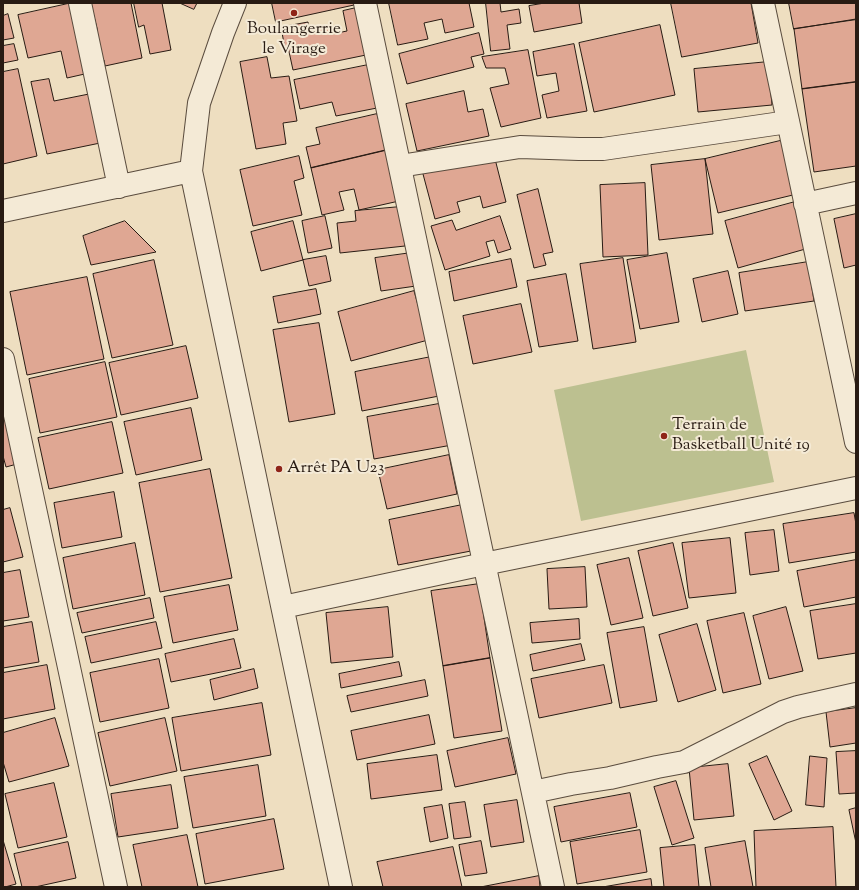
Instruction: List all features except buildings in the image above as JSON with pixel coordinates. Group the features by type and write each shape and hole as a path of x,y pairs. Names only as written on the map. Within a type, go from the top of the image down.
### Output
{"street":[{"path":"80,3 119,187"},
{"path":"235,3 222,33 200,102 192,171 341,887"},
{"path":"365,3 553,887"},
{"path":"763,3 805,204 850,383 856,442"},
{"path":"400,166 520,147 603,149 788,122"},
{"path":"3,211 192,171"},
{"path":"805,204 856,193"},
{"path":"3,359 116,887"},
{"path":"282,607 856,488"},
{"path":"533,792 610,778 684,762 783,712 798,707 856,694"}],"green space":[{"name":"Terrain de Basketball Unité 19","path":"746,350 774,482 581,521 554,390"}],"place":[{"name":"Boulangerrie le Virage","path":"294,13"},
{"name":"Terrain de Basketball Unité 19","path":"664,436"},
{"name":"Arrêt PA U23","path":"279,469"}]}
